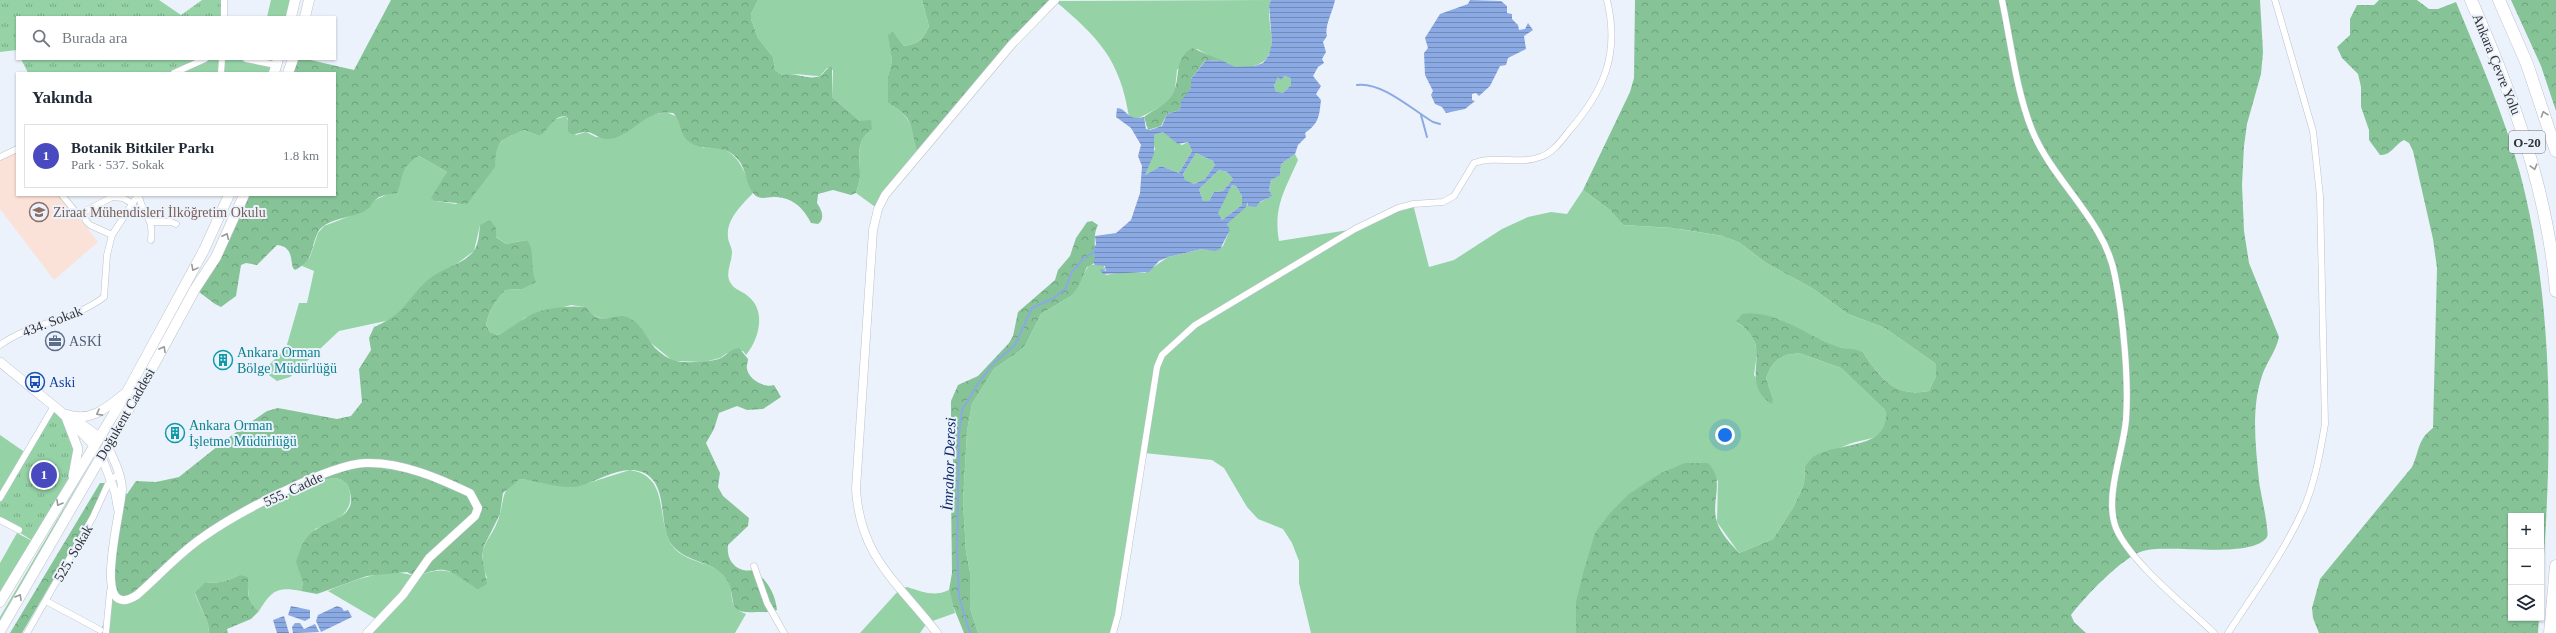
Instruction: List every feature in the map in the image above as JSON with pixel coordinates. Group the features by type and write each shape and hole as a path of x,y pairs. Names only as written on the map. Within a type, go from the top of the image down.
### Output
{"highway":[{"name":"Ankara Çevre Yolu","path":"2471,0 2503,74 2535,169 2550,239 2556,291"},
{"name":"Ankara Çevre Yolu","path":"2499,0 2527,64 2556,151"},
{"path":"2550,633 2556,566"}],"main road":[{"path":"291,16 295,0"},
{"path":"304,16 309,0"},
{"path":"288,72 293,60"},
{"name":"Doğukent Caddesi","path":"0,602 72,480 127,392 204,250 228,196"},
{"name":"Doğukent Caddesi","path":"0,631 145,381 195,289 216,257 244,196"},
{"path":"0,363 61,411 96,441 107,445"},
{"path":"61,411 82,418 95,415 127,392"},
{"path":"61,411 78,449 78,459 72,480"},
{"path":"96,441 101,455"}],"street":[{"path":"224,0 224,16"},
{"path":"937,633 881,565 869,546 858,507 856,489 873,230 878,209 884,195 1012,44 1055,0"},
{"path":"1113,633 1118,615 1157,367 1162,355 1195,325 1355,229 1398,208 1412,204 1443,202 1454,196 1474,163 1496,158 1539,158 1554,149 1585,113 1600,90 1607,71 1612,21 1607,0"},
{"path":"2002,0 2021,90 2032,130 2049,163 2093,223 2106,247 2115,275 2126,378 2126,421 2112,503 2116,527 2131,553 2214,633"},
{"path":"2228,633 2281,552 2303,509 2319,460 2325,424 2320,196 2313,131 2275,0"},
{"path":"176,72 203,60"},
{"path":"221,72 222,60"},
{"path":"250,60 276,66"},
{"path":"0,157 16,149"},
{"path":"63,196 78,215 114,196 123,198 133,204"},
{"path":"83,212 86,221 90,225 112,235 138,196"},
{"path":"139,196 140,205 151,222 152,240"},
{"path":"151,222 171,222 176,224"},
{"name":"434. Sokak","path":"0,345 27,330 79,312 104,297 107,255 112,235"},
{"path":"0,498 61,411"},
{"path":"106,633 122,493 119,473 107,445"},
{"path":"101,455 110,479 119,512"},
{"name":"555. Cadde","path":"110,591 115,598 128,600 202,537 287,490 347,467 364,463 401,466 470,493 478,508 475,516 429,558 403,594 367,633"},
{"path":"88,478 100,473 110,479"},
{"name":"525. Sokak","path":"27,633 93,517 110,479 119,473"},
{"path":"0,520 19,530"},
{"path":"754,566 767,603 784,633"},
{"path":"46,601 99,632 107,617"}],"shaded area":[{"name":"Ziraat Mühendisleri İlköğretim Okulu","path":"16,149 16,196 63,196 98,242 54,280 0,209 0,157"}],"green space":[{"path":"0,0 159,0 181,15 202,0 224,0 224,16 16,16 16,50 0,52"},
{"path":"271,0 294,0 289,16 267,16"},
{"path":"391,0 758,0 751,14 751,19 758,38 773,57 775,70 782,75 791,74 815,77 820,76 832,66 832,97 860,121 871,120 872,130 862,140 860,146 860,178 856,193 851,195 833,190 818,194 817,203 821,211 822,219 818,224 811,223 804,212 791,201 780,197 760,198 754,194 749,186 740,162 734,156 722,149 697,146 691,143 682,133 678,120 673,113 663,113 647,118 625,133 609,139 602,138 589,132 571,134 568,131 568,119 566,116 561,117 554,121 539,136 524,130 500,142 496,151 495,167 467,204 435,201 431,198 447,172 419,156 406,168 397,193 379,197 363,212 328,223 322,227 318,232 309,258 301,266 295,270 293,268 290,254 286,248 277,245 257,265 246,263 241,265 236,296 221,307 215,304 195,289 243,196 336,196 336,72 288,72 293,60 310,60 354,70"},
{"path":"758,0 922,0 929,26 920,40 909,45 904,46 896,36 889,35 892,61 888,76 888,103 903,113 911,124 919,155 878,209 856,193 860,178 860,146 862,140 872,130 864,121 860,121 832,97 833,70 827,68 820,76 795,74 782,75 775,70 773,57 758,38 751,19 751,14"},
{"path":"922,0 1055,0 919,155 909,120 898,109 888,103 888,76 892,61 888,35 893,32 904,46 913,44 920,40 929,26"},
{"path":"1271,0 1269,15 1272,43 1271,50 1264,61 1254,66 1241,68 1234,67 1197,49 1177,70 1175,89 1171,98 1164,105 1137,119 1129,117 1120,79 1105,51 1083,26 1055,1"},
{"path":"1635,0 2260,0 2263,52 2261,74 2247,124 2242,185 2244,231 2249,263 2279,337 2261,379 2255,417 2259,481 2268,534 2267,537 2258,544 2245,548 2208,550 2155,549 2143,551 2134,555 2114,569 2071,615 2074,622 2086,633 1576,633 1576,602 1595,533 1610,513 1629,494 1661,473 1685,463 1708,463 1716,477 1715,514 1717,522 1724,535 1739,553 1773,539 1794,506 1804,484 1805,466 1813,457 1823,452 1871,439 1880,432 1885,423 1885,410 1841,368 1799,353 1786,355 1777,360 1771,367 1766,378 1773,399 1772,404 1762,395 1757,385 1757,352 1755,341 1748,331 1736,322 1742,314 1754,313 1765,315 1789,324 1833,345 1863,352 1882,378 1898,389 1907,392 1929,391 1936,376 1936,364 1885,328 1848,314 1812,288 1766,263 1740,243 1723,236 1673,228 1623,225 1610,210 1583,190 1630,92 1634,78"},
{"path":"2379,0 2417,0 2429,9 2438,9 2456,2 2499,108 2520,173 2532,225 2540,277 2548,383 2549,437 2544,556 2544,513 2508,513 2508,621 2539,621 2538,633 2319,633 2313,618 2312,608 2320,579 2412,467 2421,441 2433,428 2437,268 2433,239 2413,151 2409,143 2404,140 2387,154 2380,155 2369,140 2369,130 2361,107 2361,87 2358,74 2342,58 2337,47 2350,35 2350,19 2357,5 2374,5"},
{"path":"2511,0 2556,0 2556,111 2541,66"},
{"path":"1192,48 1223,61 1206,60 1191,79 1191,88 1181,104 1180,110 1167,114 1161,126 1148,130 1144,117 1170,98 1176,85 1179,65 1186,53"},
{"path":"22,60 203,60 176,72 28,72"},
{"path":"203,60 278,60 274,72 182,72 181,70"},
{"path":"1284,76 1291,78 1291,85 1283,93 1276,93 1274,86 1278,77"},
{"path":"666,112 678,117 703,148 714,147 731,153 737,159 746,175 753,193 732,218 728,230 728,239 732,252 728,271 730,282 734,287 747,295 755,303 758,310 759,326 757,334 746,355 743,351 727,353 720,358 704,362 673,361 619,317 609,319 600,318 585,307 571,305 524,318 514,328 498,335 490,332 486,325 489,315 495,302 505,290 523,289 535,282 532,274 527,240 506,244 480,225 474,251 416,294 406,307 390,320 339,331 290,377 277,381 263,371 286,348 299,303 307,303 314,271 302,266 310,257 318,233 324,226 368,209 373,201 388,194 399,181 408,162 419,156 447,172 435,201 456,204 473,193 495,160 494,154 499,144 513,134 524,130 539,136 553,120 566,116 569,122 568,127 576,135 586,132 596,137 624,133 647,116"},
{"path":"1163,132 1182,145 1188,142 1192,151 1179,173 1161,166 1145,175 1155,149 1152,140 1154,135"},
{"path":"1196,153 1213,161 1215,165 1205,179 1194,184 1185,181 1183,174"},
{"path":"1295,154 1298,160 1281,199 1279,208 1279,241 1355,229 1413,204 1429,267 1454,260 1502,229 1528,217 1551,212 1567,214 1583,190 1610,210 1623,225 1672,228 1723,236 1740,243 1766,263 1812,288 1848,314 1885,328 1936,364 1936,376 1929,391 1907,392 1898,389 1882,378 1863,352 1834,346 1778,319 1736,322 1753,333 1757,353 1754,375 1773,399 1766,378 1771,367 1777,360 1786,355 1799,353 1841,368 1885,410 1886,420 1881,433 1876,436 1849,444 1805,466 1804,484 1794,506 1773,539 1739,553 1717,522 1718,480 1576,602 1576,633 1311,633 1299,583 1299,561 1292,543 1283,529 1258,519 1247,507 1224,468 1212,460 1144,453 1113,633 978,633 970,608 970,572 966,552 963,501 967,431 972,404 994,369 1021,350 1026,344 1041,314 1071,296 1089,265 1102,264 1106,269 1104,271 1106,275 1122,272 1145,273 1168,257 1202,249 1214,250 1223,246 1229,232 1227,224 1246,202 1248,206 1256,205 1271,196 1269,190 1271,180 1280,174 1281,164"},
{"path":"1219,170 1227,172 1233,179 1223,191 1214,192 1209,201 1203,201 1199,189"},
{"path":"1232,185 1236,186 1242,196 1242,205 1222,220 1217,213"},
{"path":"490,220 496,228 496,237 506,244 527,240 530,245 533,271 536,282 523,289 505,290 495,302 489,315 486,325 490,332 498,335 521,320 538,312 571,306 586,307 592,314 598,317 608,318 623,316 629,318 641,327 657,350 668,358 677,361 711,361 721,358 729,352 739,348 748,359 747,368 751,377 762,384 770,386 774,385 781,397 763,409 747,410 737,406 719,413 714,429 706,443 720,473 718,487 723,496 749,518 748,526 728,545 731,561 738,568 743,570 754,570 763,578 770,587 777,610 772,612 746,612 735,607 729,584 719,571 682,554 670,542 664,524 660,493 656,485 650,477 642,472 634,470 626,470 610,474 587,484 573,487 558,486 520,479 503,493 500,514 484,546 482,556 487,584 478,589 450,571 436,570 416,577 407,572 367,576 317,594 301,591 303,582 296,562 304,541 315,530 340,517 346,512 350,505 351,496 347,484 340,479 333,478 287,490 222,525 137,595 115,598 112,561 122,493 127,494 136,481 156,482 179,477 228,438 267,411 278,408 337,419 351,416 362,402 359,369 371,350 369,338 374,327 385,322 400,311 421,287 434,275 458,263 473,252 478,239 480,225"},
{"path":"1092,221 1098,225 1095,235 1094,252 1096,256 1093,264 1087,267 1078,287 1071,296 1041,314 1026,344 1021,350 994,369 972,404 967,431 963,501 966,552 970,572 970,608 978,633 964,633 953,606 949,590 952,573 951,495 954,471 951,441 951,401 958,385 978,376 1009,343 1013,336 1018,312 1055,280 1058,270 1070,256 1076,238 1087,222"},
{"path":"54,406 77,442 76,469 36,543 0,520 0,498"},
{"path":"0,435 26,453 3,493 0,492"},
{"path":"92,460 0,623 0,617"},
{"path":"630,470 642,474 650,480 656,488 665,529 669,540 674,547 687,557 718,570 725,575 729,581 731,586 732,602 739,610 746,614 735,633 367,633 379,621 328,591 360,579 395,573 416,577 430,572 444,571 457,574 469,583 487,578 483,566 483,550 497,524 505,494 510,486 520,479 579,486"},
{"path":"333,478 340,479 347,484 350,493 350,501 344,514 338,519 315,529 301,591 286,589 280,590 267,599 259,611 251,604 247,587 239,575 223,582 205,582 195,594 208,624 209,633 99,633 107,617 111,591 287,490"},
{"path":"100,483 105,483 90,517 22,633 10,633"},
{"path":"17,533 36,543 0,602 0,563"},
{"path":"239,575 248,577 248,592 250,600 259,611 251,619 227,629 228,633 209,633 208,624 195,593 205,582 223,582"},
{"path":"907,587 923,592 933,593 949,590 955,613 927,623 920,633 860,633 900,589"}],"water":[{"path":"1271,0 1335,0 1326,32 1327,36 1323,42 1326,52 1322,59 1324,63 1318,67 1313,76 1321,86 1316,94 1321,100 1318,119 1316,123 1305,133 1306,137 1298,145 1295,154 1281,164 1280,175 1271,180 1269,190 1272,196 1260,202 1256,207 1248,206 1247,202 1246,207 1227,224 1230,230 1220,249 1215,251 1202,249 1168,257 1159,261 1149,272 1103,274 1100,270 1106,271 1105,266 1095,265 1093,262 1095,256 1093,250 1096,244 1095,236 1116,233 1131,220 1140,193 1142,166 1138,156 1141,145 1131,128 1116,117 1117,108 1123,110 1134,118 1144,117 1146,129 1150,130 1162,126 1167,114 1180,110 1181,101 1191,88 1191,79 1206,60 1223,61 1235,67 1255,66 1263,63 1269,55 1272,43 1269,5","holes":["1284,76 1291,78 1291,85 1283,93 1276,92 1274,86 1278,77 1281,80","1163,132 1178,144 1188,142 1192,151 1179,173 1161,166 1145,175 1154,154 1154,135","1196,153 1213,161 1215,165 1205,179 1194,184 1185,180 1183,174","1219,170 1227,172 1233,179 1223,191 1214,192 1209,201 1203,201 1199,189","1232,185 1236,186 1242,196 1242,205 1222,220 1218,213"]},
{"path":"1470,0 1501,1 1507,6 1507,13 1512,14 1512,19 1518,25 1519,30 1525,29 1528,23 1533,30 1524,36 1526,49 1508,58 1506,65 1500,66 1490,86 1479,96 1476,93 1472,94 1472,100 1475,101 1465,109 1446,113 1442,107 1435,104 1431,95 1433,91 1425,75 1424,53 1428,48 1425,38 1440,14 1468,4"},
{"path":"291,606 310,610 310,618 305,621 288,615"},
{"path":"337,606 342,608 344,611 348,610 352,617 321,632 316,621 318,615"},
{"path":"284,616 289,633 277,633 273,620"},
{"path":"295,623 300,623 304,629 315,624 319,632 293,633 292,627"}],"waterway":[{"path":"1357,85 1376,87 1406,104 1433,122 1440,124"},
{"path":"1421,115 1427,137"},
{"name":"İmrahor Deresi","path":"970,633 959,597 957,552 959,434 962,410 979,382 994,363 1015,345 1032,308 1054,298 1066,288 1071,273 1084,258 1094,252"}],"place":[{"name":"Ziraat Mühendisleri İlköğretim Okulu","path":"39,212"},
{"name":"ASKİ","path":"55,341"},
{"name":"Ankara Orman Bölge Müdürlüğü","path":"223,360"},
{"name":"Aski","path":"35,382"},
{"name":"Ankara Orman İşletme Müdürlüğü","path":"175,433"},
{"name":"Botanik Bitkiler Parkı","path":"44,475"}]}
